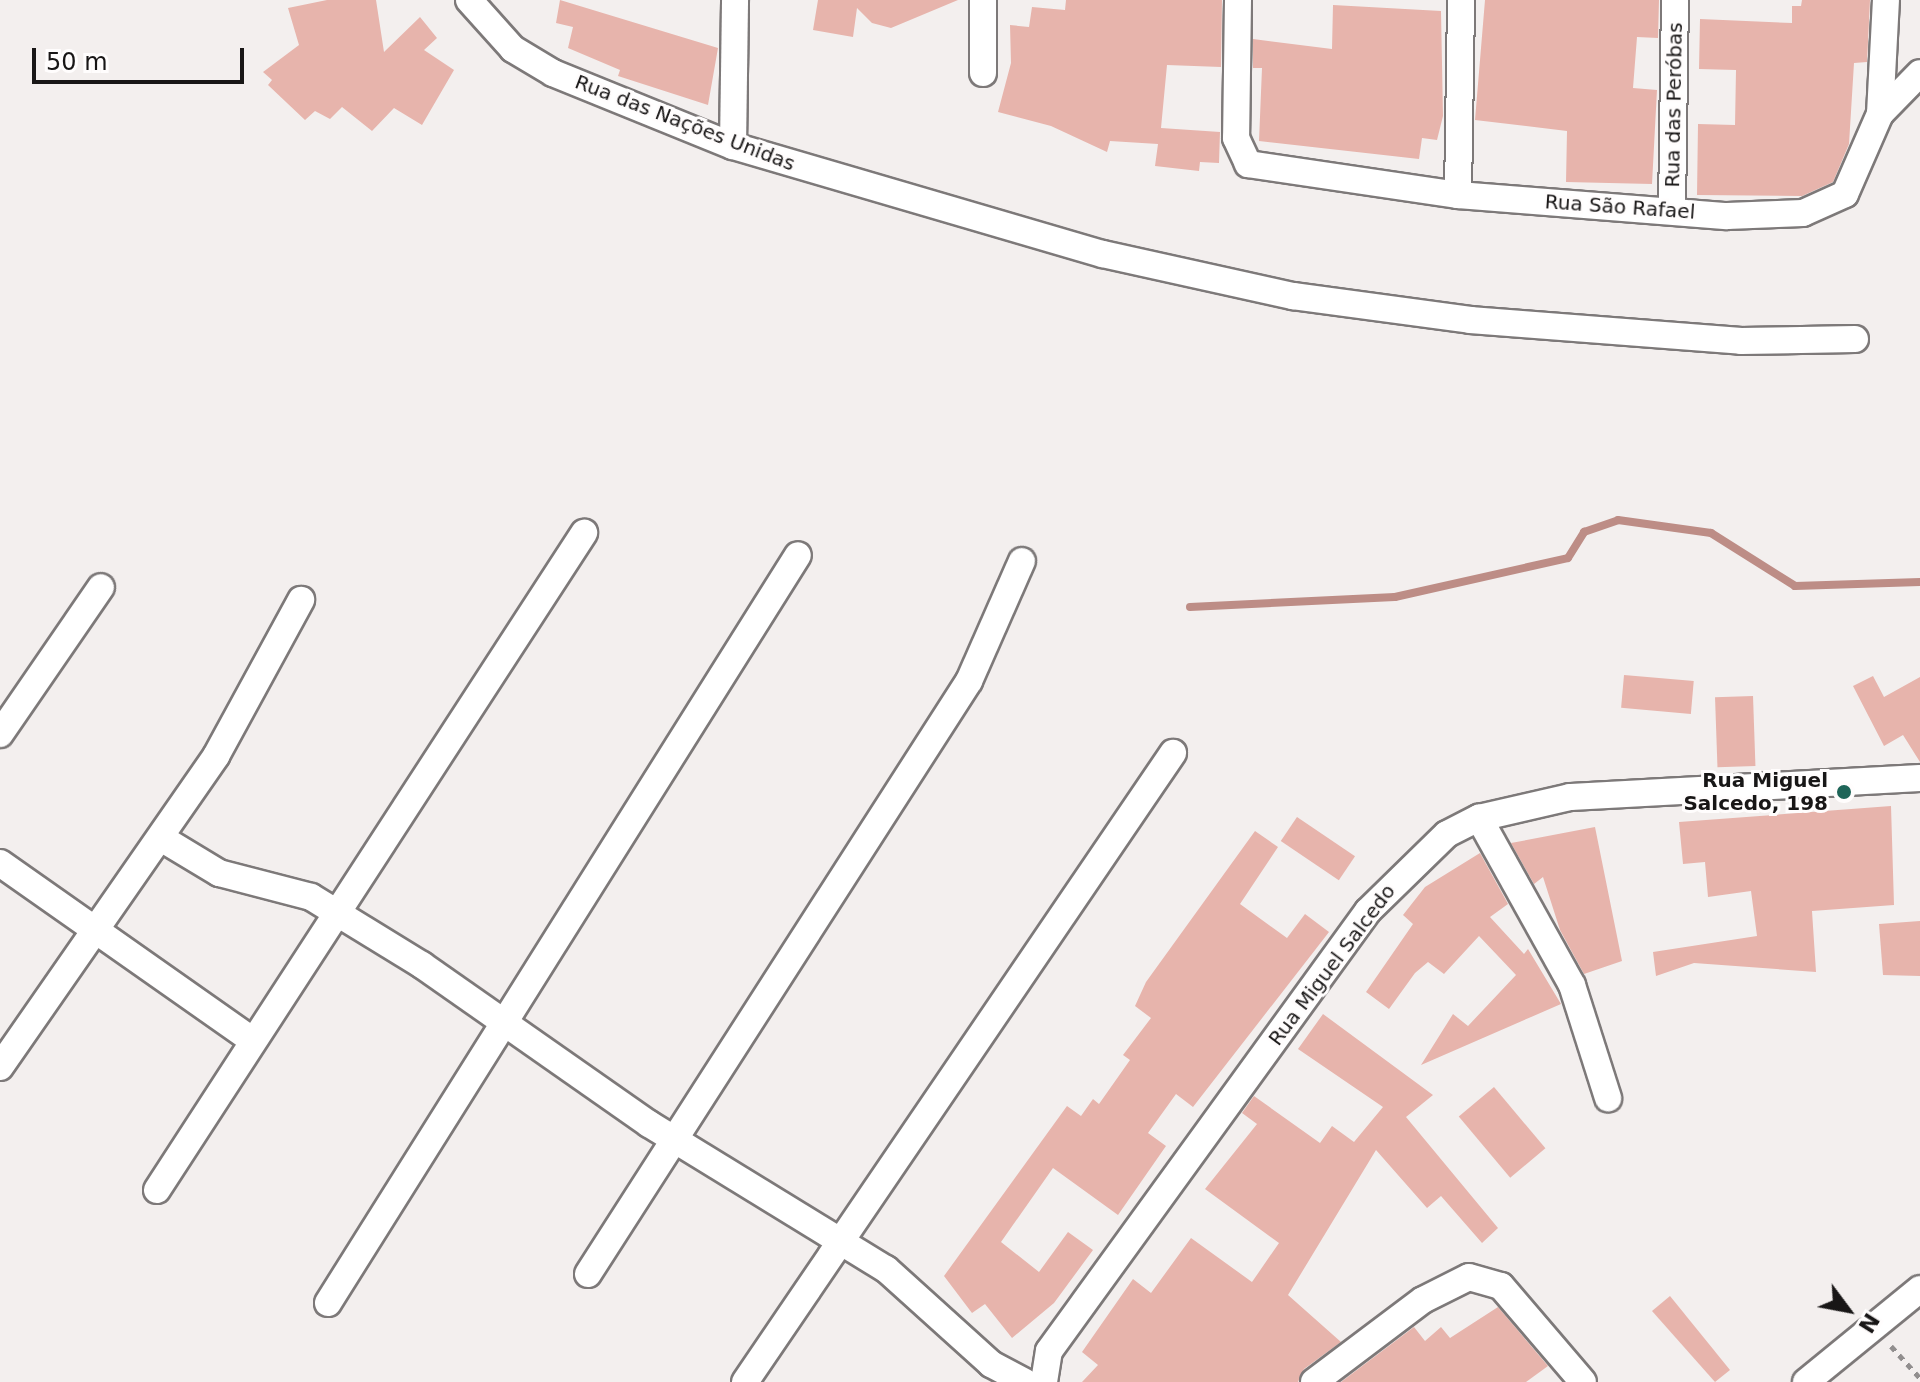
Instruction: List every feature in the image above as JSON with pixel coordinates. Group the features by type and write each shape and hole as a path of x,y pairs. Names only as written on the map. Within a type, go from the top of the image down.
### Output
{"street":[{"name":"Rua das Nações Unidas","path":"469,0 513,49 553,73 733,146 972,218 1293,296 1613,333 1855,339"},
{"path":"733,146 735,0"},
{"path":"983,0 983,73"},
{"name":"Rua São Rafael","path":"1238,0 1236,138 1248,164 1458,195 1672,211 1781,215 1824,207 1845,194 1880,114 1920,73"},
{"path":"1458,195 1461,0"},
{"name":"Rua das Peróbas","path":"1672,211 1675,0"},
{"path":"1880,114 1886,0"},
{"path":"157,1190 584,533"},
{"path":"328,1303 798,555"},
{"path":"588,1274 969,681 1022,561"},
{"path":"0,734 101,587"},
{"path":"0,1067 216,756 301,600"},
{"path":"745,1382 1173,753"},
{"name":"Rua Miguel Salcedo","path":"1044,1382 1049,1351 1368,911 1409,865 1479,818 1570,797 1920,778"},
{"path":"1479,818 1572,985 1608,1098"},
{"path":"161,838 219,873 311,897 337,912 674,1140 886,1269 991,1364 1025,1382"},
{"path":"0,863 253,1041"},
{"path":"1314,1382 1450,1283 1488,1280 1583,1382"},
{"path":"1806,1382 1920,1289"}],"path":[{"path":"1874,1326 1920,1378"}],"building":[{"path":"327,0 376,0 384,52 420,17 437,38 424,50 454,70 422,125 394,108 372,131 342,107 330,119 315,111 305,120 268,85 272,80 263,72 299,45 288,8"},
{"path":"560,0 718,48 708,105 618,76 620,70 568,48 573,27 556,23"},
{"path":"818,0 958,0 891,28 872,23 857,8 853,37 813,30"},
{"path":"1066,0 1222,0 1221,67 1167,65 1161,128 1220,132 1219,163 1200,162 1199,171 1155,166 1158,144 1110,141 1107,152 1051,126 998,112 1011,63 1010,25 1029,27 1032,7 1065,10"},
{"path":"1485,0 1659,0 1658,38 1637,37 1633,88 1657,90 1652,184 1566,182 1567,131 1475,120"},
{"path":"1802,0 1870,0 1867,62 1854,63 1849,144 1833,182 1802,196 1697,195 1698,124 1735,125 1736,70 1699,69 1700,19 1792,23 1792,6 1801,6"},
{"path":"1333,5 1441,11 1443,116 1437,140 1422,138 1419,159 1259,141 1262,68 1253,68 1253,39 1332,49"},
{"path":"1624,675 1694,681 1691,714 1621,708"},
{"path":"1873,676 1884,697 1920,677 1920,762 1903,735 1884,746 1853,686"},
{"path":"1753,696 1755,766 1717,767 1715,697"},
{"path":"1891,806 1894,905 1812,911 1816,972 1694,963 1656,976 1653,952 1757,936 1751,891 1708,897 1705,862 1683,864 1679,822"},
{"path":"1297,817 1355,856 1339,880 1281,841"},
{"path":"1595,827 1622,961 1584,974 1560,930 1543,877 1534,884 1511,843"},
{"path":"1255,831 1278,847 1240,904 1287,938 1305,914 1329,932 1193,1107 1176,1094 1148,1133 1166,1146 1118,1215 1053,1168 1001,1242 1039,1272 1068,1232 1093,1250 1054,1303 1012,1338 985,1304 972,1313 944,1276 1067,1106 1081,1116 1093,1099 1099,1104 1130,1060 1123,1055 1151,1018 1135,1006 1146,982"},
{"path":"1480,853 1508,904 1490,917 1524,954 1528,949 1561,1004 1421,1065 1453,1014 1468,1026 1516,975 1479,936 1444,974 1428,962 1415,973 1389,1009 1366,992 1413,924 1403,915 1425,887"},
{"path":"1920,921 1920,976 1883,975 1879,924"},
{"path":"1323,1014 1433,1095 1406,1117 1498,1228 1482,1243 1441,1196 1427,1208 1376,1150 1288,1295 1341,1342 1304,1369 1298,1382 1082,1382 1098,1365 1082,1352 1133,1279 1151,1293 1191,1238 1252,1282 1279,1243 1205,1189 1257,1124 1242,1113 1254,1096 1320,1143 1332,1126 1354,1142 1383,1107 1298,1049"},
{"path":"1494,1087 1545,1148 1510,1178 1459,1117"},
{"path":"1670,1296 1730,1370 1715,1382 1652,1311"},
{"path":"1498,1307 1548,1366 1526,1382 1341,1382 1414,1327 1425,1341 1441,1327 1450,1338"}],"waterway":[{"path":"1190,607 1395,597 1568,558 1584,532 1618,520 1711,533 1795,586 1920,582"}],"place":[{"name":"Rua Miguel Salcedo, 198","path":"1844,792"}]}
